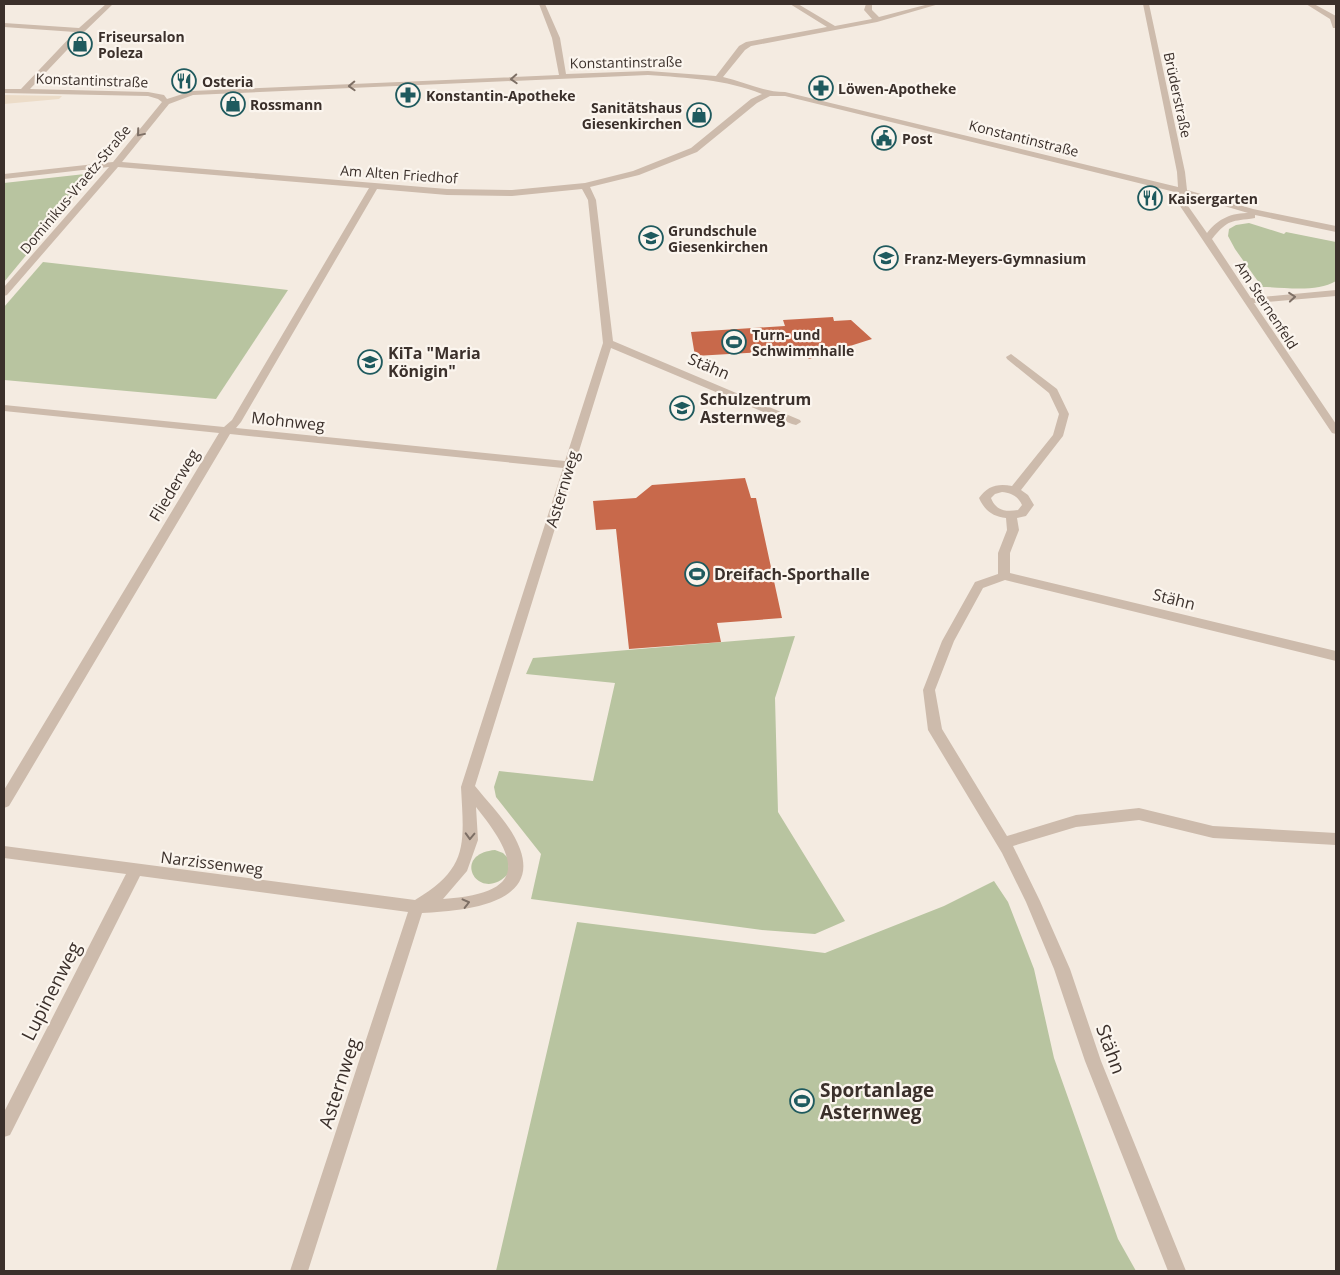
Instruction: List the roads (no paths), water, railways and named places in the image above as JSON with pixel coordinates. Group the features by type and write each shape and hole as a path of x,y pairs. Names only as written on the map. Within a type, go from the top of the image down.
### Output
{"street":[{"path":"23,92 81,30 110,4"},
{"path":"542,4 556,38 563,77"},
{"path":"793,4 834,28"},
{"path":"869,4 868,10 876,20"},
{"path":"718,78 742,48 749,44 876,20 936,4"},
{"name":"Brüderstraße","path":"1146,4 1179,163 1182,192"},
{"path":"1309,4 1334,18 1336,26"},
{"path":"4,25 81,30"},
{"name":"Konstantinstraße","path":"4,91 148,94 162,97 166,102 192,93 648,73 718,78 747,85 768,94 785,94 1276,216 1336,229"},
{"name":"Am Alten Friedhof","path":"4,176 114,164 374,186 484,193 512,193 585,186 636,173 694,150 754,101 768,94"},
{"name":"Dominikus-Vraetz-Straße","path":"4,293 166,102"},
{"name":"Fliederweg","path":"4,802 226,431 236,422 374,186"},
{"name":"Asternweg","path":"299,1271 417,907 440,893 460,871 471,840 468,787 608,343 592,200 585,186"},
{"name":"Am Sternenfeld","path":"1182,192 1184,206 1336,431"},
{"name":"Konstantinstraße","path":"1207,239 1220,223 1229,218 1276,216"},
{"path":"1248,301 1336,292"},
{"name":"Stähn","path":"608,343 796,422"},
{"path":"1011,357 1053,391 1064,414 1058,436 1015,490"},
{"name":"Mohnweg","path":"4,408 569,465"},
{"path":"1002,488 1015,490 1024,497 1028,506 1022,513 1010,516 997,513 988,506 985,498 991,491 1002,488"},
{"path":"1004,576 1004,553 1013,530 1010,516"},
{"name":"Stähn","path":"1177,1271 1093,1061 1062,969 1033,901 1003,843 935,730 929,690 948,641 979,585 1004,576 1336,656"},
{"path":"417,907 458,905 500,894 511,883 518,867 513,850 505,836 468,787"},
{"path":"1003,843 1076,821 1139,814 1214,832 1336,839"},
{"name":"Narzissenweg","path":"4,852 135,871 417,907"},
{"name":"Lupinenweg","path":"4,1129 135,871"}],"place":[{"name":"Friseursalon Poleza","path":"80,44"},
{"name":"Osteria","path":"184,81"},
{"name":"Löwen-Apotheke","path":"821,88"},
{"name":"Konstantin-Apotheke","path":"408,95"},
{"name":"Rossmann","path":"233,104"},
{"name":"Sanitätshaus Giesenkirchen","path":"699,115"},
{"name":"Post","path":"884,138"},
{"name":"Kaisergarten","path":"1150,198"},
{"name":"Grundschule Giesenkirchen","path":"651,238"},
{"name":"Franz-Meyers-Gymnasium","path":"886,258"},
{"name":"Turn- und Schwimmhalle","path":"734,342"},
{"name":"KiTa \"Maria Königin\"","path":"370,362"},
{"name":"Schulzentrum Asternweg","path":"682,408"},
{"name":"Dreifach-Sporthalle","path":"697,574"},
{"name":"Sportanlage Asternweg","path":"802,1101"}]}
